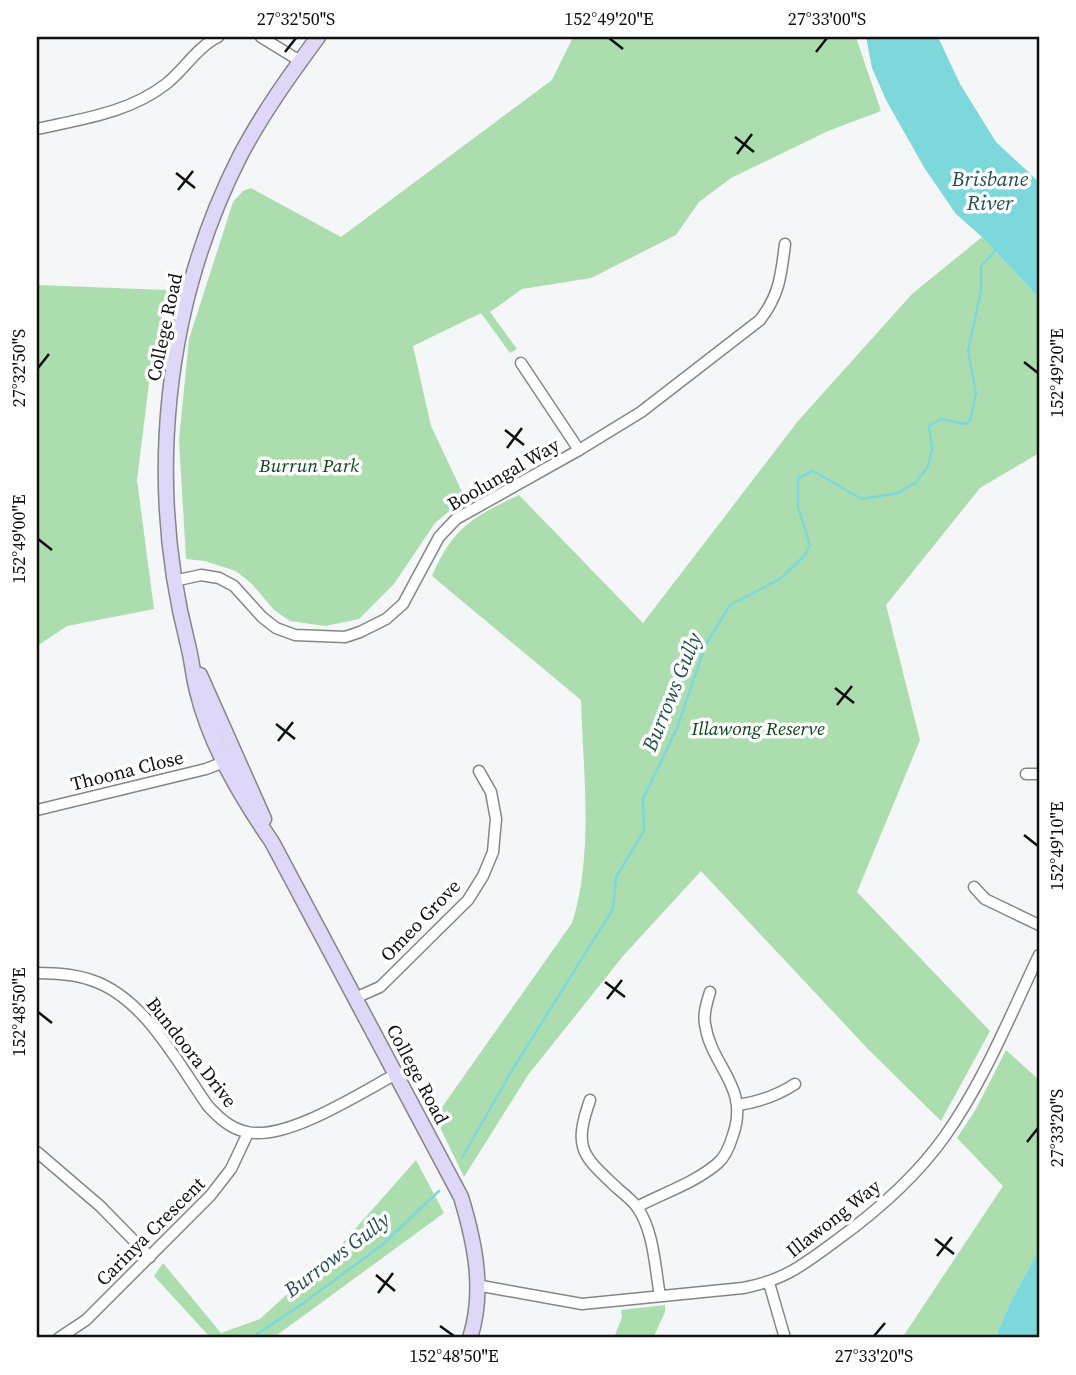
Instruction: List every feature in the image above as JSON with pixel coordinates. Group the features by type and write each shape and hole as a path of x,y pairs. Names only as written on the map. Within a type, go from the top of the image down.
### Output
{"main road":[{"name":"College Road","path":"318,37 257,126 228,183 193,274 182,318 167,416 165,469 174,581 197,692 207,723 230,759 245,802 272,842 461,1197 477,1260 477,1305 470,1338"}],"street":[{"path":"37,129 110,112 150,95 168,83 206,45 218,37"},
{"path":"261,37 300,61"},
{"name":"Boolungal Way","path":"174,581 201,575 219,578 234,586 262,617 276,628 295,635 345,637 386,618 403,604 439,537 456,519 641,412 760,320 772,305 779,289 785,244"},
{"path":"521,363 579,450"},
{"name":"Thoona Close","path":"37,810 206,769 230,759"},
{"name":"Omeo Grove","path":"355,998 380,987 468,900 483,876 494,852 496,819 491,792 479,771"},
{"path":"1026,774 1039,774"},
{"path":"974,887 985,899 1039,925"},
{"name":"Illawong Way","path":"476,1285 582,1304 743,1288 769,1283 797,1269 858,1225 894,1194 946,1135 969,1098 1039,956"},
{"name":"Bundoora Drive","path":"37,973 66,974 91,980 113,989 127,999 148,1021 208,1106 232,1127 248,1133"},
{"path":"637,1207 701,1175 720,1162 737,1125 738,1105 731,1083 710,1044 705,1023 710,992"},
{"path":"248,1133 278,1131 302,1124 396,1074"},
{"path":"738,1105 783,1092 795,1084"},
{"path":"590,1100 581,1128 582,1146 592,1165 637,1207 646,1225 660,1296"},
{"name":"Carinya Crescent","path":"59,1338 86,1320 226,1178 248,1133"},
{"path":"37,1152 100,1206 150,1258"},
{"path":"769,1283 785,1338"}],"green space":[{"name":"Burrun Park","path":"573,37 856,37 881,111 828,131 731,178 699,202 676,235 591,278 522,289 490,312 517,349 510,353 481,313 413,346 431,426 465,498 435,523 394,584 359,619 325,626 290,621 274,610 252,584 236,571 205,561 186,559 179,440 189,339 233,202 243,191 251,188 341,237 552,80"},
{"name":"Illawong Reserve","path":"982,237 1039,298 1039,453 980,488 886,605 920,740 857,892 990,1031 941,1121 867,1048 701,871 623,956 528,1075 464,1177 435,1117 572,923 583,869 585,784 581,700 432,576 440,559 466,525 519,495 643,623 798,421 912,294"},
{"path":"37,285 167,290 149,383 137,480 154,609 67,626 37,646"},
{"path":"1006,1050 1039,1080 1039,1249 995,1338 902,1338 1003,1186 957,1138 976,1109"},
{"path":"416,1160 444,1213 273,1338 204,1338 208,1335 154,1276 163,1263 221,1333 260,1319 341,1245"},
{"path":"665,1305 665,1312 653,1338 614,1338 622,1317 621,1310"}],"water":[{"name":"Brisbane River","path":"866,37 938,37 960,84 996,142 1039,182 1039,298 982,237 956,214 925,169 886,100 872,68"},
{"path":"1039,1249 1039,1338 995,1338 1011,1301"}],"waterway":[{"name":"Burrows Gully","path":"462,1158 514,1067 613,909 616,877 644,831 643,799 677,728 706,644 730,605 780,579 805,555 810,545 798,507 798,478 813,471 862,499 898,493 916,482 928,466 932,449 929,426 941,419 965,424 970,421 976,393 968,351 981,291 981,266 995,251"},
{"name":"Burrows Gully","path":"251,1338 382,1245 439,1191"}]}
